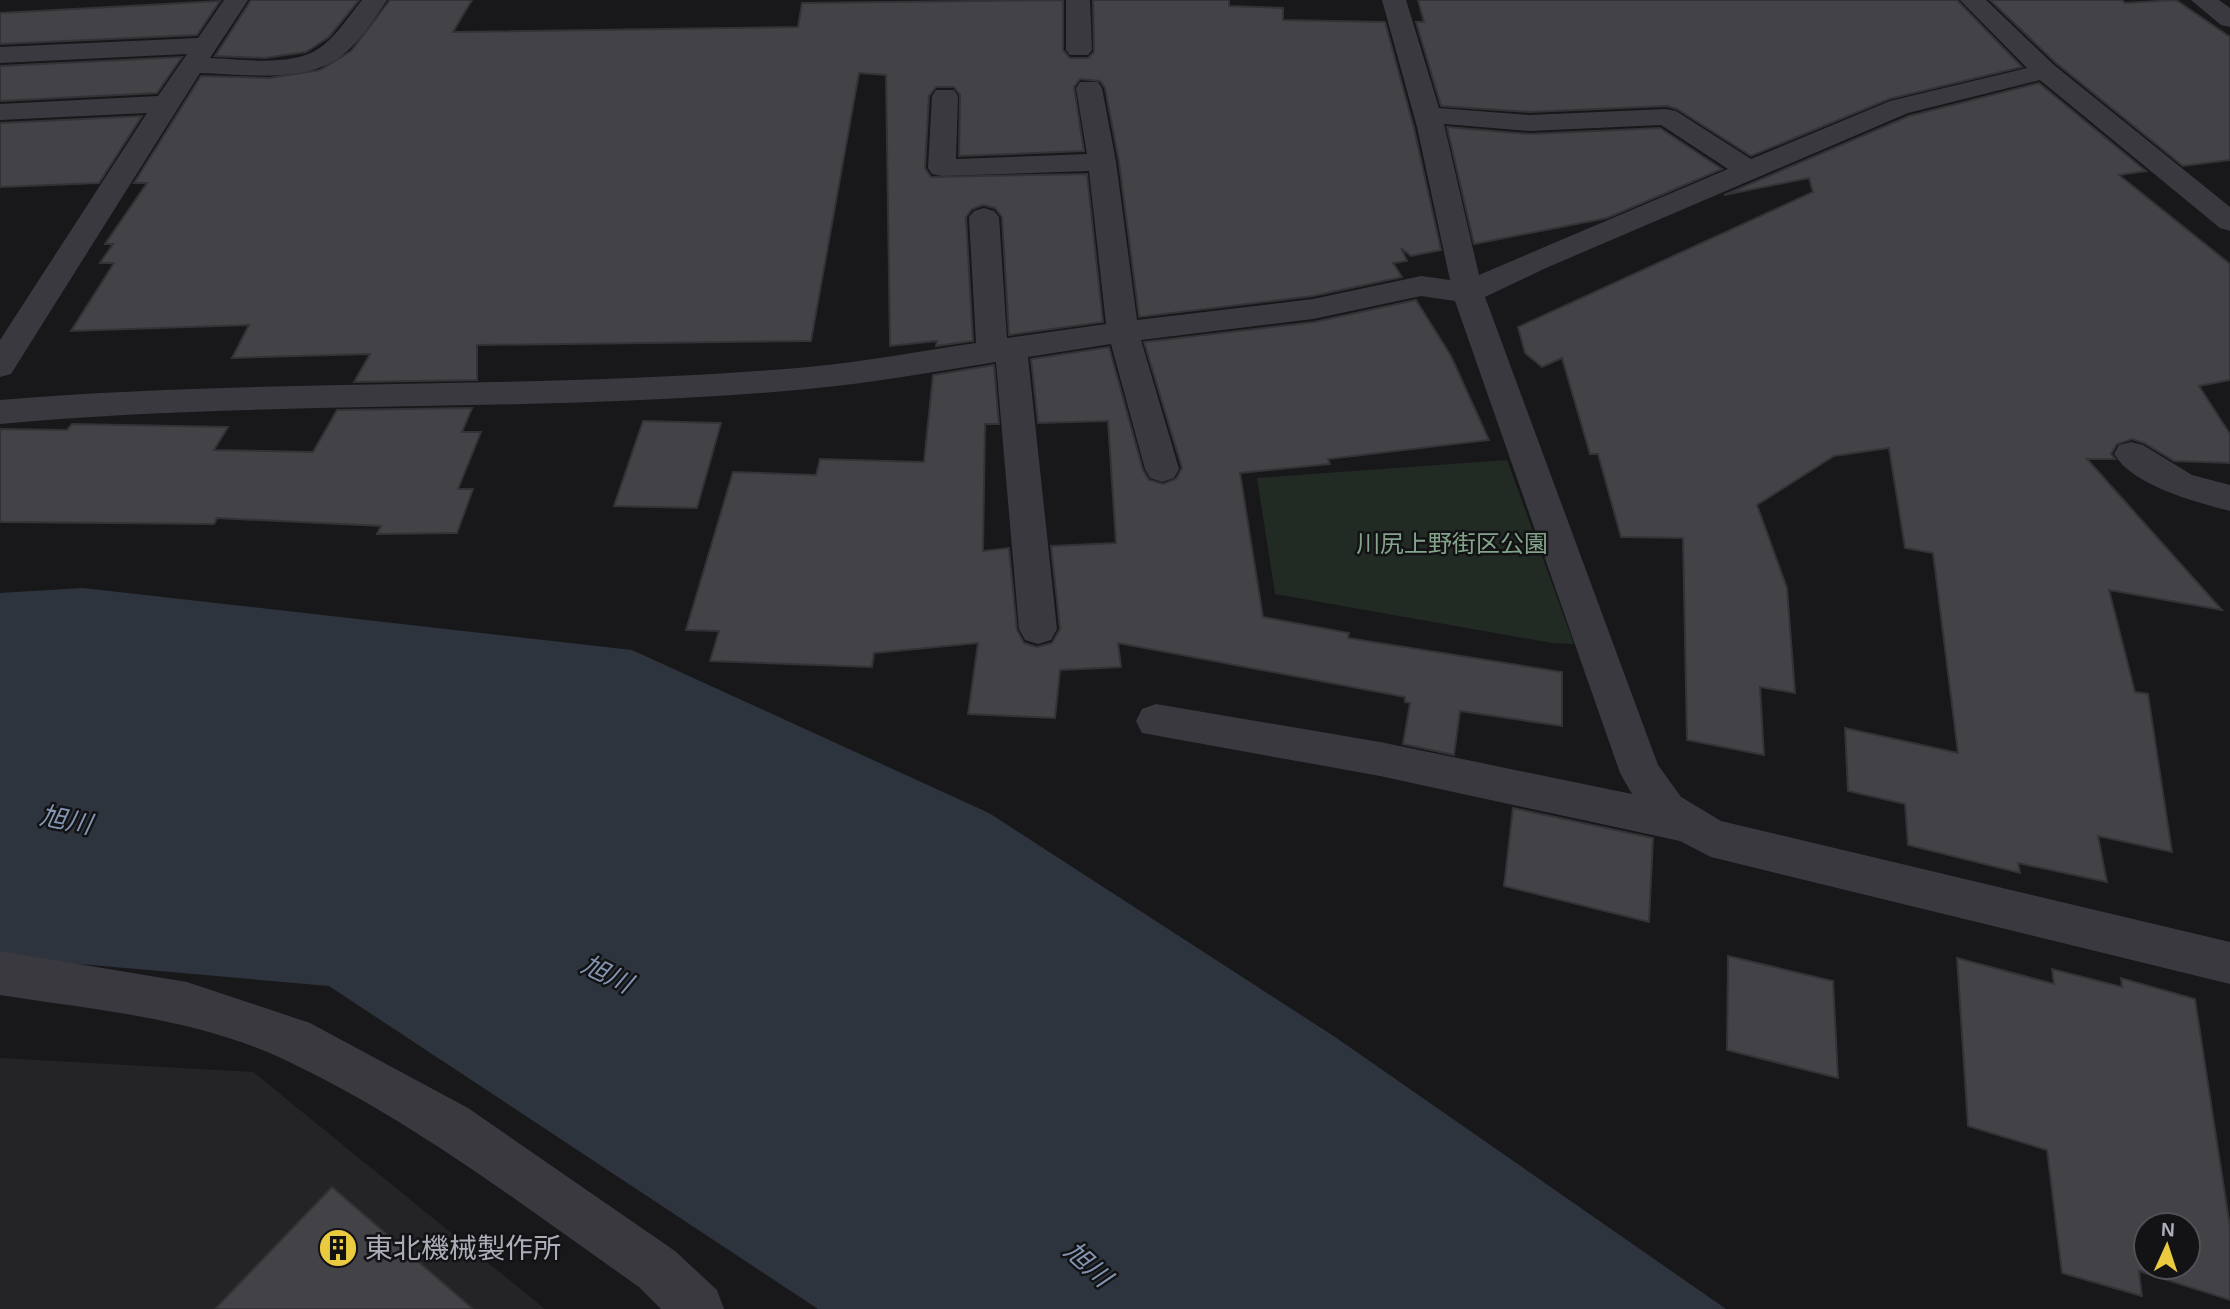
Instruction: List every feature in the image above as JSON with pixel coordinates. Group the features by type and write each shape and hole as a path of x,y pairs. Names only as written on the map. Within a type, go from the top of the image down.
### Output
{"street":[{"path":"0,366 166,104 236,0"},
{"path":"0,55 198,55 290,64 319,59 336,46 375,0"},
{"path":"1078,0 1079,50"},
{"path":"1394,0 1427,115 1468,293 1641,773 1666,810 1711,838 2230,963"},
{"path":"1972,0 2045,71 2230,222"},
{"path":"2203,0 2230,20"},
{"path":"0,412 100,403 517,394 795,378 1123,332 1312,309 1422,286 1468,293 1899,107 2045,71"},
{"path":"1089,88 1102,162 1123,332 1163,469"},
{"path":"945,96 942,168 1102,162"},
{"path":"0,112 166,104"},
{"path":"1427,115 1530,122 1666,117 1749,170"},
{"path":"984,217 1038,629"},
{"path":"2131,454 2181,485 2230,498"},
{"path":"1156,721 1380,759 1690,825"},
{"path":"0,973 187,1004 293,1039 451,1125 657,1269 698,1309"}],"shaded area":[{"path":"0,1058 253,1072 545,1309 0,1309"}],"green space":[{"name":"川尻上野街区公園","path":"1507,460 1574,644 1552,643 1275,594 1257,478"}],"water":[{"name":"旭川","path":"83,588 632,650 989,813 1335,1037 1726,1309 818,1309 329,986 0,957 0,593"}],"building":[{"path":"251,0 359,0 329,37 306,52 265,58 215,56"},
{"path":"390,0 472,0 453,32 798,27 802,3 1063,0 1063,50 1070,58 1088,58 1094,52 1093,0 1229,0 1229,6 1283,8 1283,20 1385,22 1414,128 1441,250 1411,256 1401,248 1407,261 1393,263 1402,277 1313,296 1139,317 1119,162 1105,88 1100,81 1080,79 1074,87 1084,151 959,156 960,95 954,87 936,87 929,96 925,168 931,177 1087,174 1103,322 1009,335 1002,217 995,208 983,205 972,209 966,217 973,341 936,346 937,341 890,346 886,75 859,73 811,341 477,345 477,380 354,382 370,354 232,358 249,325 71,331 114,263 100,263 113,244 105,244 147,183 134,183 201,76 269,78 320,70 351,51"},
{"path":"1418,0 1957,0 2022,67 1889,99 1751,156 1677,109 1667,106 1530,112 1441,106 1416,22 1424,22"},
{"path":"1990,0 2122,0 2125,3 2176,0 2230,37 2230,160 2183,166 2056,63"},
{"path":"220,1 197,35 0,44 0,13"},
{"path":"182,57 157,93 0,101 0,66"},
{"path":"2039,83 2146,171 2119,175 2230,264 2230,380 2199,386 2230,434 2230,463 2174,461 2132,439 2117,444 2111,454 2115,459 2087,459 2222,610 2109,590 2135,692 2148,694 2172,852 2098,836 2107,882 2018,863 2020,873 1908,845 1905,804 1848,791 1845,728 1958,753 1933,553 1905,548 1889,448 1834,456 1757,505 1787,588 1795,693 1760,687 1764,755 1687,740 1683,538 1621,537 1598,454 1590,454 1562,358 1542,367 1525,353 1518,327 1813,192 1809,178 1724,195 1909,116"},
{"path":"142,116 99,183 0,187 0,123"},
{"path":"1447,127 1530,134 1660,128 1722,169 1607,218 1474,244"},
{"path":"1416,300 1451,356 1489,440 1328,459 1330,464 1240,473 1263,617 1349,633 1348,638 1562,672 1562,726 1460,711 1454,755 1403,744 1410,703 1405,702 1405,697 1118,643 1121,667 1060,670 1055,718 968,714 978,643 874,653 872,667 710,661 719,631 686,630 733,472 816,475 820,459 924,462 933,375 994,365 999,424 985,424 983,551 1009,548 1017,630 1024,643 1037,647 1052,643 1060,629 1051,546 1116,543 1108,421 1038,423 1031,359 1109,347 1143,470 1149,480 1163,484 1176,479 1182,468 1144,342 1314,322"},
{"path":"472,408 462,432 481,432 458,489 473,489 457,533 377,534 381,526 217,518 214,524 0,522 0,429 67,430 72,424 228,427 214,450 313,452 337,410"},
{"path":"643,421 721,423 697,508 614,506"},
{"path":"1513,808 1653,838 1649,922 1504,886"},
{"path":"1728,956 1833,981 1838,1078 1727,1050"},
{"path":"1957,958 2054,984 2052,969 2122,987 2121,978 2195,999 2230,1227 2230,1300 2170,1281 2202,1281 2202,1211 2132,1211 2132,1281 2140,1281 2142,1296 2062,1273 2047,1150 1968,1126"},
{"name":"東北機械製作所","path":"332,1187 473,1309 215,1309"}],"place":[{"name":"東北機械製作所","path":"338,1248"}]}
